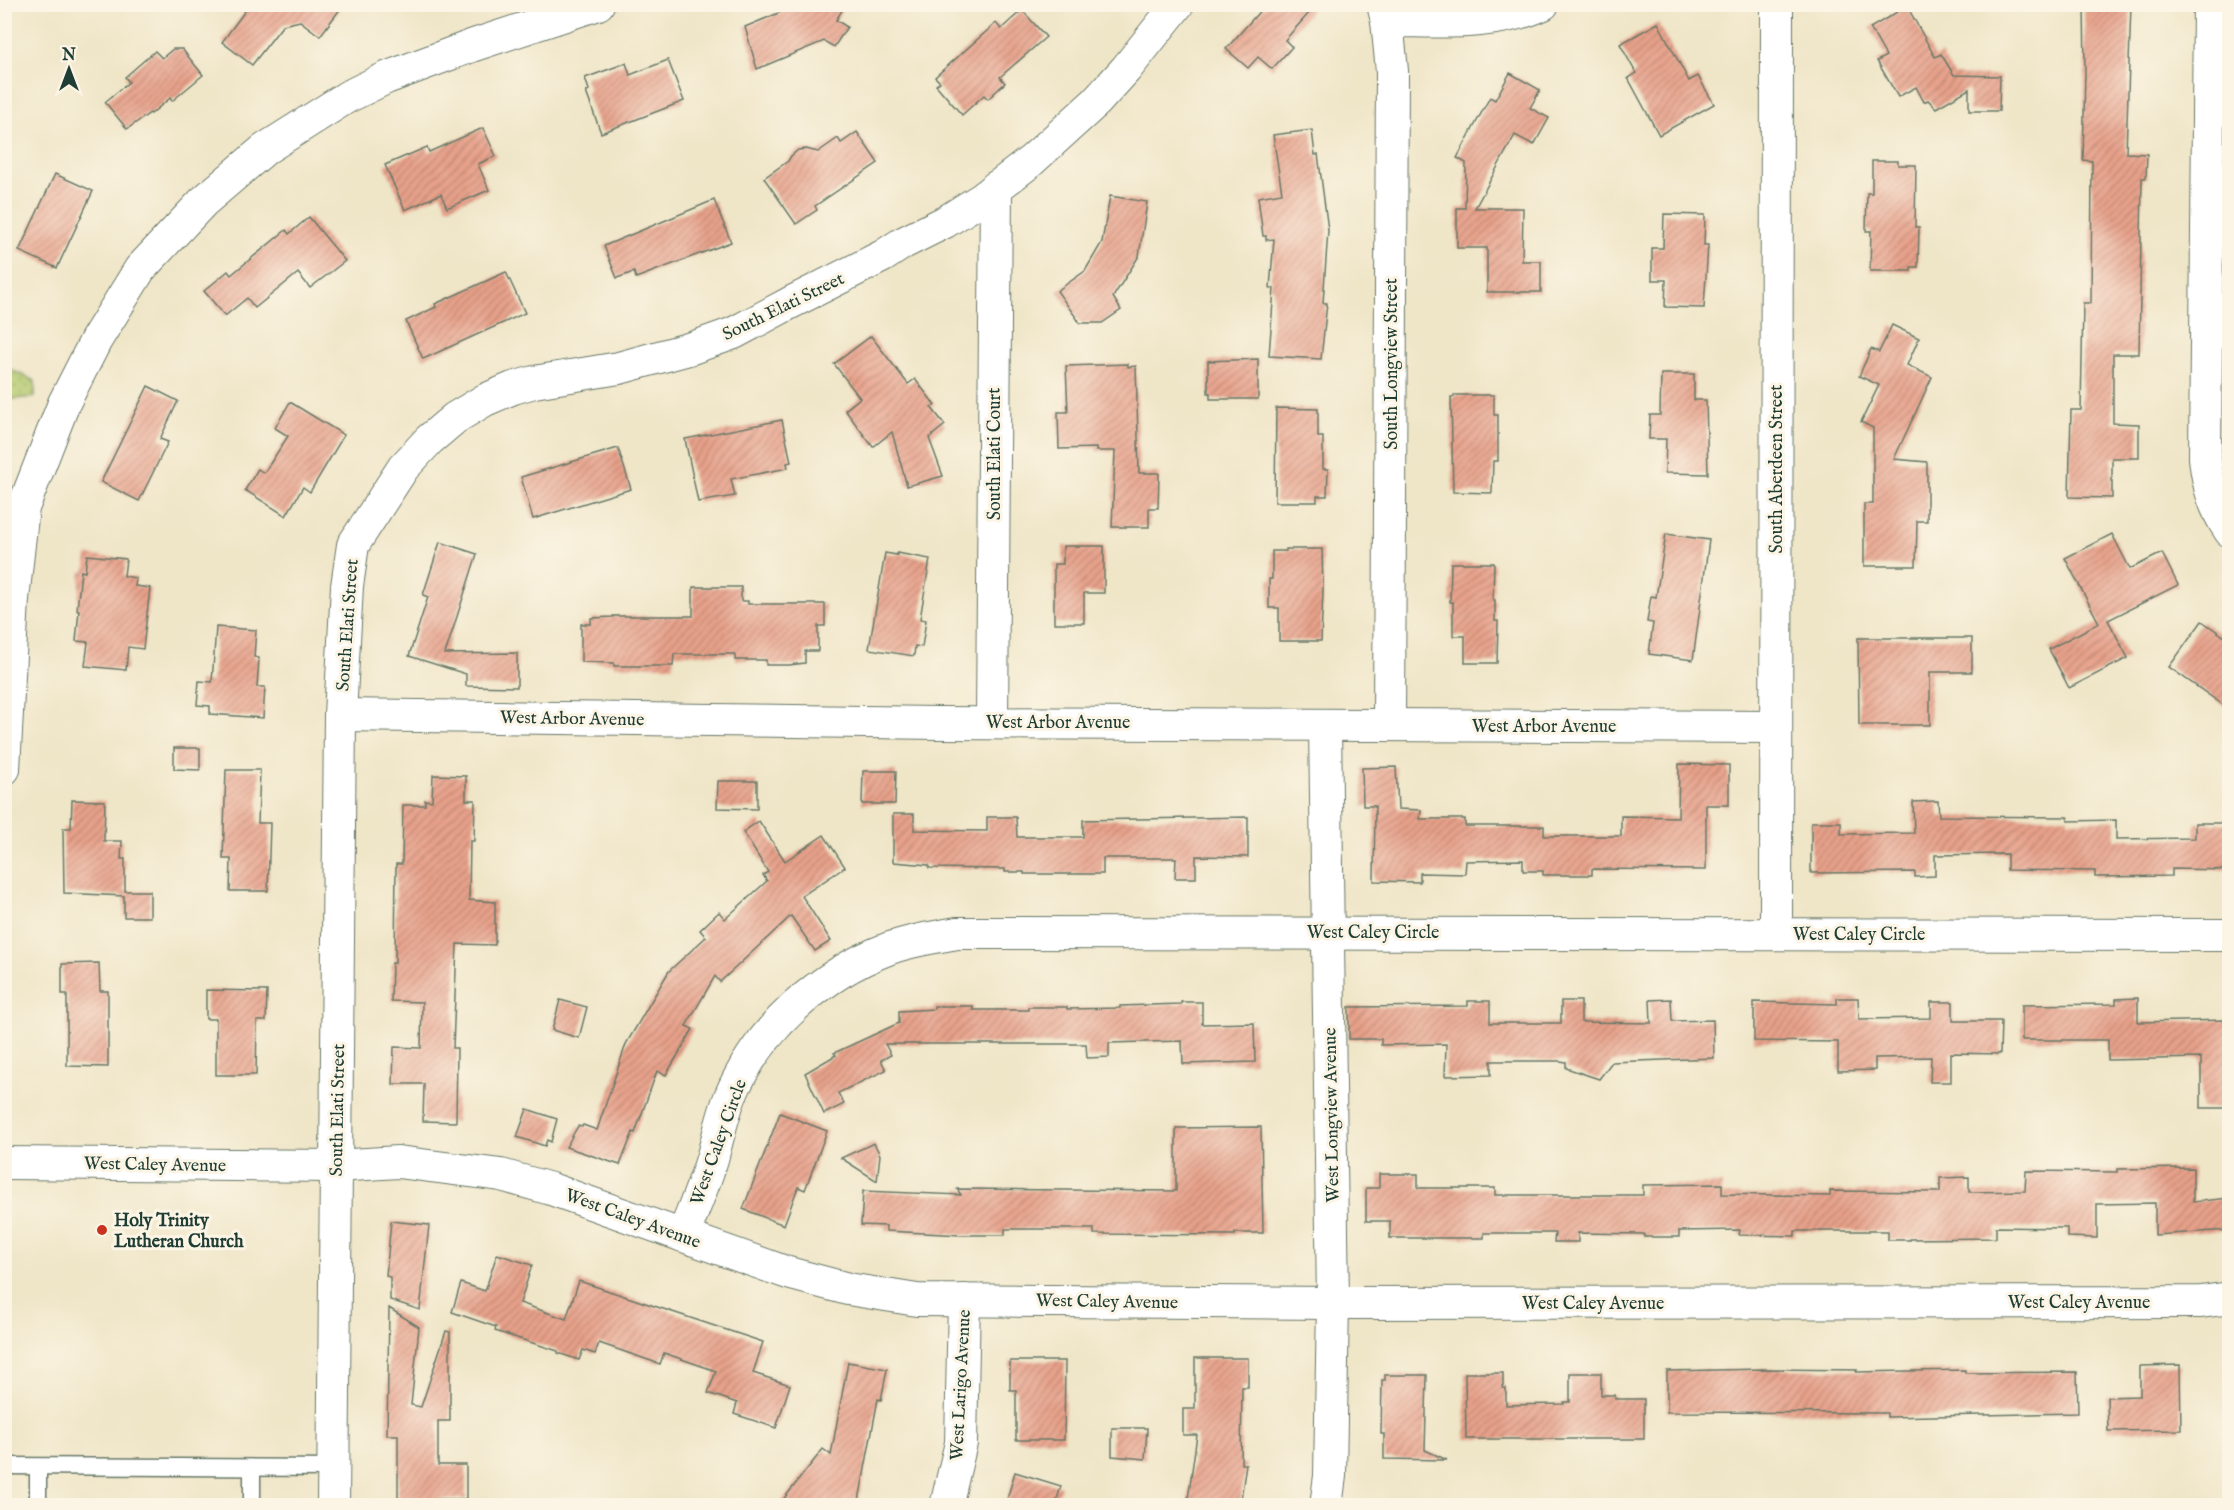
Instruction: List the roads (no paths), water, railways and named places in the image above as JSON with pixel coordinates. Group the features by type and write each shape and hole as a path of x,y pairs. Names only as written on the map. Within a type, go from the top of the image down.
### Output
{"street":[{"path":"4,769 13,599 23,508 64,403 96,340 140,269 203,202 266,149 347,97 386,78 474,45 598,4"},
{"name":"South Elati Street","path":"333,1506 340,715 347,586 353,545 403,468 429,440 455,418 513,388 534,382 619,368 692,348 734,333 945,222 1031,161 1096,102 1126,69 1178,4"},
{"path":"1385,13 1485,20 1517,15 1543,4"},
{"name":"South Aberdeen Street","path":"1776,934 1777,4"},
{"path":"2210,4 2205,458 2207,478 2224,524"},
{"name":"South Longview Street","path":"1385,13 1392,71 1389,725"},
{"name":"South Elati Court","path":"992,722 996,187"},
{"name":"West Arbor Avenue","path":"340,715 1776,727"},
{"name":"West Longview Avenue","path":"1325,725 1333,1303 1330,1476 1326,1506"},
{"name":"West Caley Circle","path":"683,1236 712,1156 730,1097 768,1035 786,1014 835,974 861,961 892,948 957,933 2229,935"},
{"name":"West Caley Avenue","path":"4,1162 336,1166 398,1162 501,1175 551,1189 788,1273 848,1289 917,1300 1333,1303 2201,1302 2229,1298"},
{"name":"West Larigo Avenue","path":"946,1506 961,1443 964,1300"}],"lane":[{"path":"4,1467 334,1468"},
{"path":"38,1467 38,1506"},
{"path":"252,1468 252,1506"}],"place":[{"name":"Holy Trinity Lutheran Church","path":"102,1230"}]}
